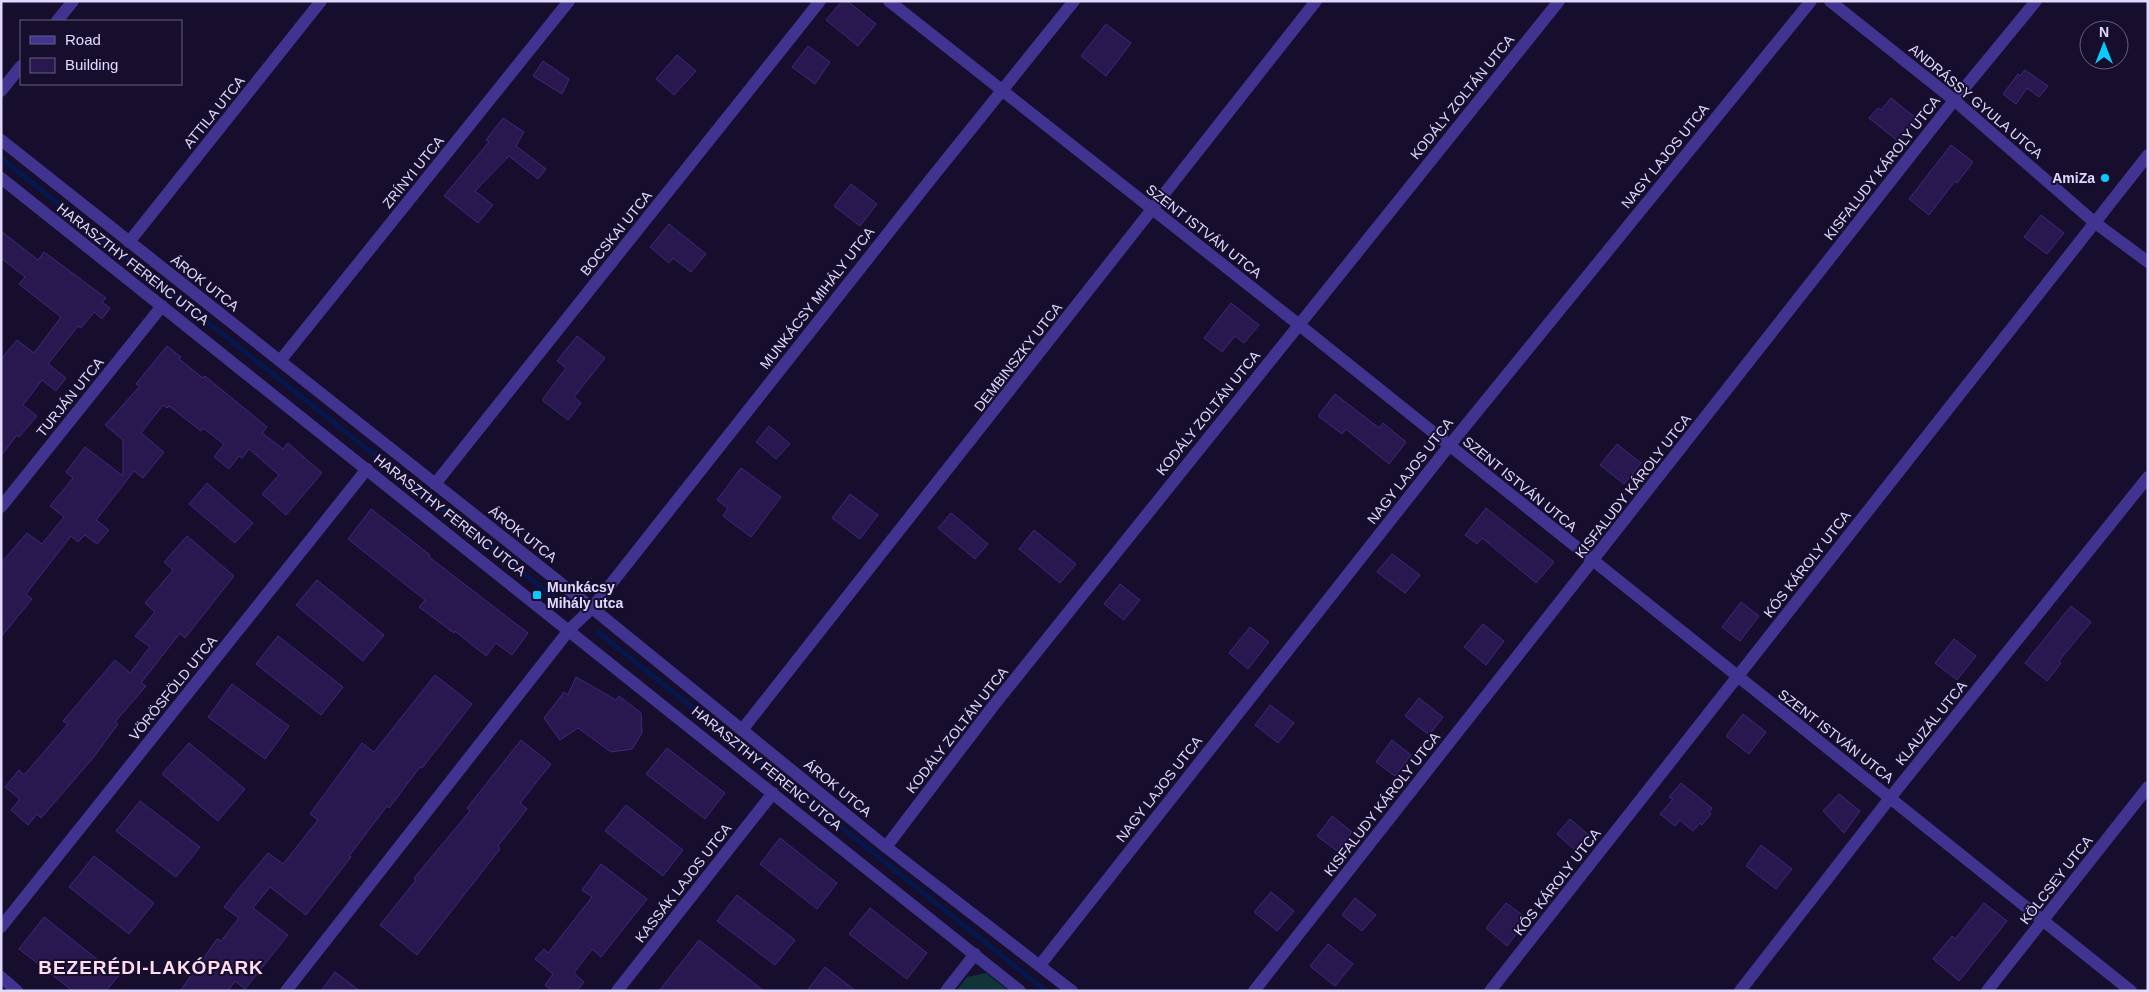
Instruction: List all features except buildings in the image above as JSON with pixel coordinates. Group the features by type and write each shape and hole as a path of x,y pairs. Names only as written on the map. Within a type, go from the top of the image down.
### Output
{"street":[{"path":"58,20 73,1"},
{"name":"ATTILA UTCA","path":"130,242 321,1"},
{"name":"ZRÍNYI UTCA","path":"280,361 569,1"},
{"name":"BOCSKAI UTCA","path":"436,484 820,1"},
{"name":"SZENT ISTVÁN UTCA","path":"889,1 1298,324 2131,991"},
{"name":"MUNKÁCSY MIHÁLY UTCA","path":"286,991 570,629 592,608 917,195 1074,1"},
{"name":"DEMBINSZKY UTCA","path":"742,730 1316,1"},
{"name":"KODÁLY ZOLTÁN UTCA","path":"886,847 994,705 1559,1"},
{"name":"NAGY LAJOS UTCA","path":"1040,965 1449,446 1811,1"},
{"name":"ANDRÁSSY GYULA UTCA","path":"1830,1 1954,100 2094,222 2148,262"},
{"name":"KISFALUDY KÁROLY UTCA","path":"1254,991 1954,100 2036,1"},
{"path":"1,91 20,67"},
{"name":"ÁROK UTCA","path":"1,140 592,608 886,847 1072,991"},
{"name":"KÓS KÁROLY UTCA","path":"1490,991 2148,155"},
{"name":"HARASZTHY FERENC UTCA","path":"1,178 570,629 1020,991"},
{"name":"TURJÁN UTCA","path":"1,507 162,306"},
{"name":"VÖRÖSFÖLD UTCA","path":"1,927 368,469"},
{"name":"KLAUZÁL UTCA","path":"1740,991 1890,798 2148,476"},
{"name":"KÖLCSEY UTCA","path":"1987,991 2148,788"},
{"name":"KASSÁK LAJOS UTCA","path":"617,991 774,793"},
{"path":"946,991 975,954"},
{"path":"1,977 17,991"}],"green space":[{"path":"986,973 1009,991 956,991 967,977"}],"waterway":[{"path":"1,158 566,607"},
{"path":"598,632 1046,991"}],"place":[{"name":"AmiZa","path":"2105,178"},
{"name":"Munkácsy Mihály utca","path":"537,595"}],"district":[{"name":"BEZERÉDI-LAKÓPARK","path":"151,967"}]}
